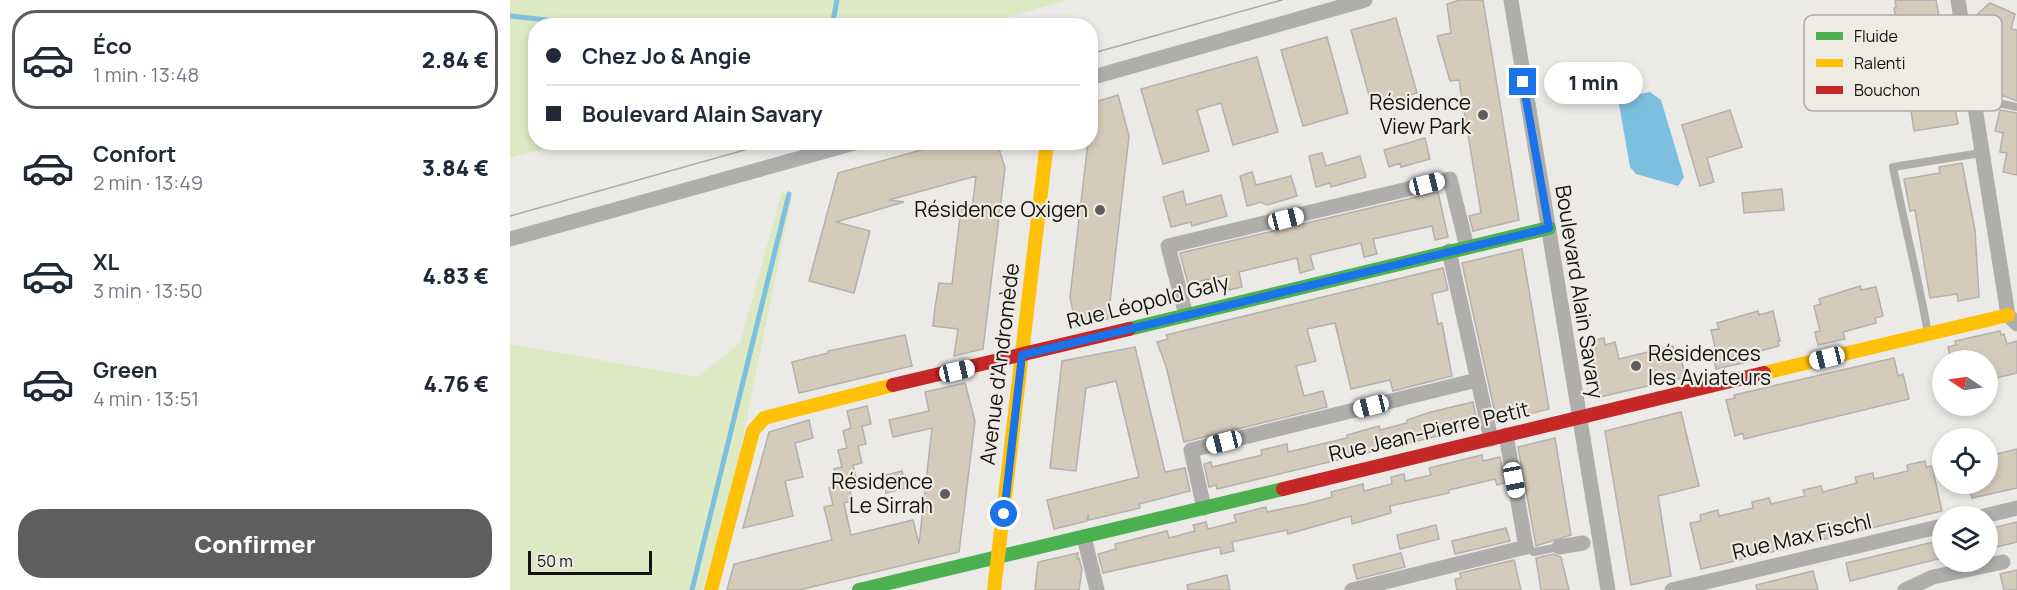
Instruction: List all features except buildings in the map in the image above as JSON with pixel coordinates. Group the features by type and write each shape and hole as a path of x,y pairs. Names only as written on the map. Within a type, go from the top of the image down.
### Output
{"street":[{"path":"1098,76 1365,0"},
{"name":"Boulevard Alain Savary","path":"1511,0 1608,590"},
{"path":"1958,0 1960,15"},
{"path":"1975,111 2012,319"},
{"path":"510,240 830,150"},
{"name":"Avenue d'Andromède","path":"994,590 1046,150"},
{"path":"1186,315 1168,246 1450,179 1467,247"},
{"name":"Rue Léopold Galy","path":"711,590 753,431 759,422 775,414 1549,228"},
{"path":"1352,590 1526,548 1498,437 1477,380 1449,251"},
{"name":"Rue Jean-Pierre Petit","path":"859,590 1929,334 2012,319"},
{"path":"1204,508 1191,450 1477,380"},
{"path":"1998,513 2017,508"},
{"name":"Rue Max Fischl","path":"1672,590 1932,528"},
{"path":"1084,537 1097,590"},
{"path":"1559,547 1583,543"},
{"path":"1905,590 1933,577 2003,562"}],"lane":[{"path":"2002,104 2017,107"},
{"path":"1929,334 1893,167 1981,153"},
{"path":"1526,548 1534,552 1559,547"}],"green space":[{"path":"510,0 1069,0 1003,18 528,18 528,150 538,150 510,158"},
{"path":"782,192 792,197 729,505 702,590 510,590 510,344 697,377 740,343"}],"water":[{"path":"1650,92 1661,100 1684,177 1678,186 1636,174 1630,167 1619,104 1624,97"}],"waterway":[{"path":"834,18 837,0"},
{"path":"510,16 528,18"},
{"path":"692,590 789,194"}],"tram line":[{"path":"1098,52 1282,0"},
{"path":"510,216 745,150"}],"traffic: fast":[{"path":"1129,329 1549,228"},
{"path":"859,590 1283,489"}],"traffic: slow":[{"path":"994,590 1046,150"},
{"path":"1764,373 2008,315"},
{"path":"711,590 753,431 764,418 893,385"}],"traffic: jam":[{"path":"893,385 1129,329"},
{"path":"1283,489 1764,373"}],"place":[{"name":"Résidence View Park","path":"1483,115"},
{"name":"Résidence Oxigen","path":"1100,210"},
{"name":"Résidences les Aviateurs","path":"1636,366"},
{"name":"Résidence Le Sirrah","path":"945,494"}],"route":[{"path":"1004,514 1022,355 1549,228 1523,82"}]}
